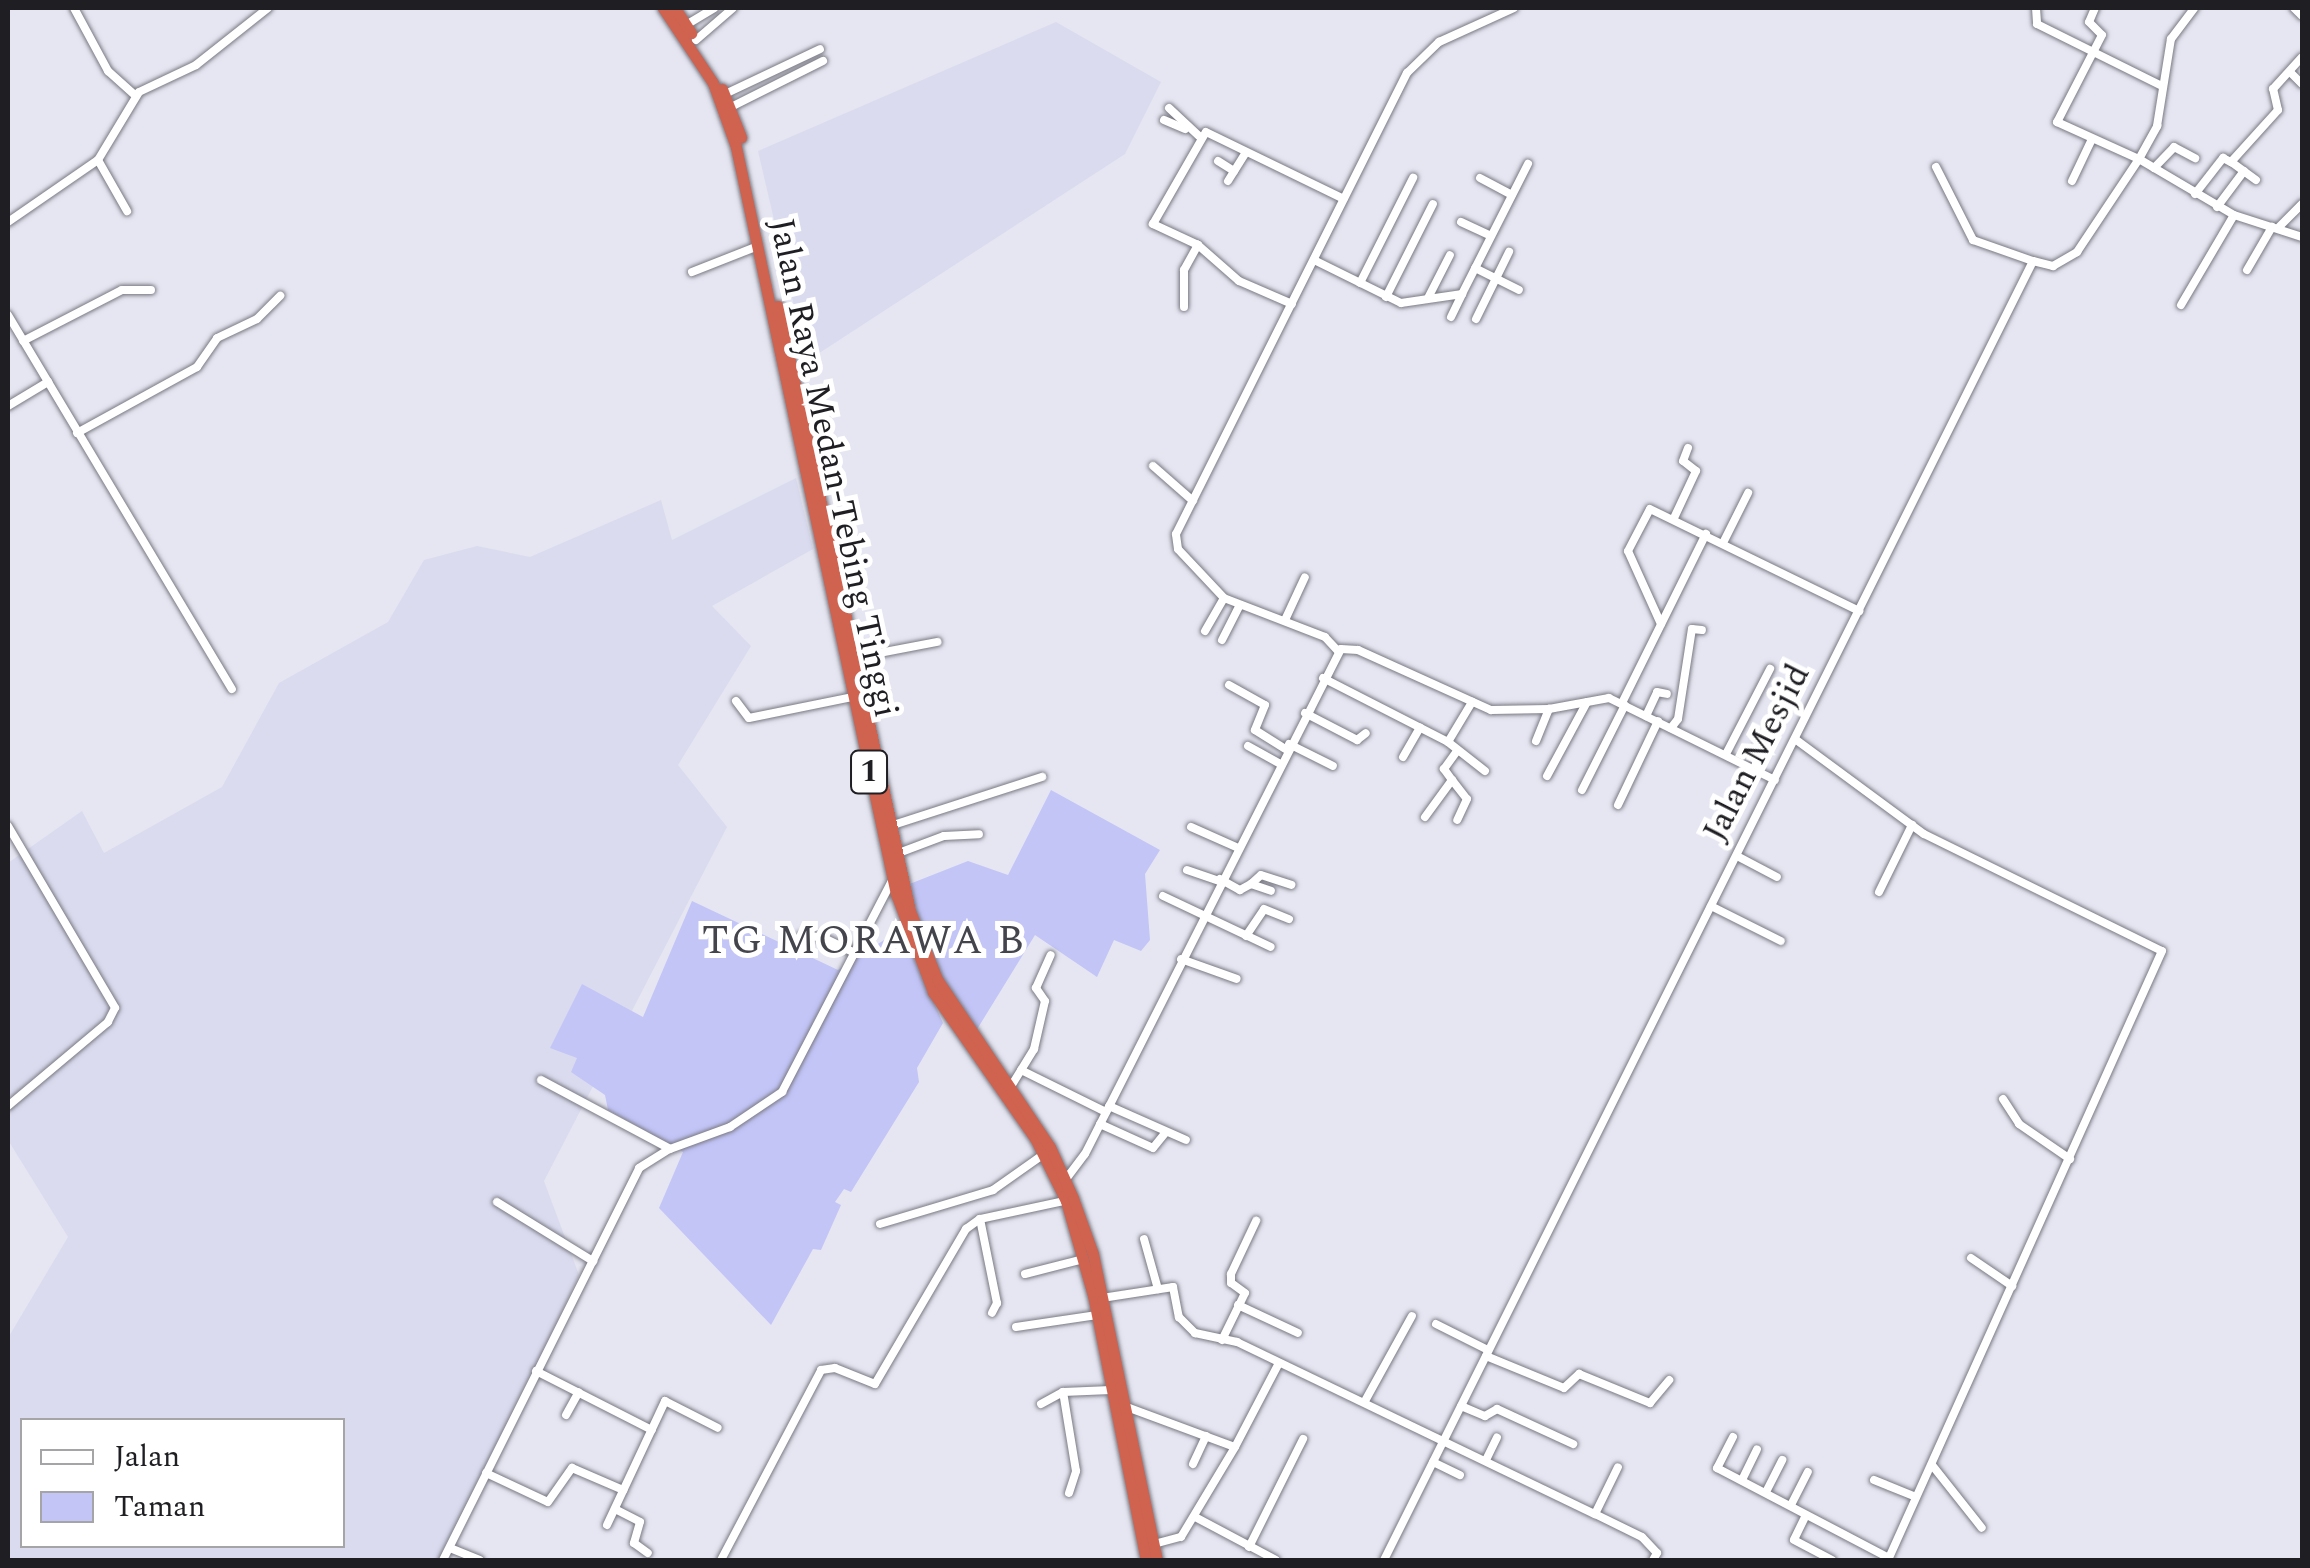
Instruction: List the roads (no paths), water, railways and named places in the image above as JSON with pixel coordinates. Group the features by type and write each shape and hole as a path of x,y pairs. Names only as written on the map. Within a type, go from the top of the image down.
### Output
{"highway":[{"name":"Jalan Raya Medan-Tebing Tinggi","path":"663,8 696,54 725,113 758,246 892,880 933,992 1044,1154 1070,1200 1102,1298 1124,1406 1146,1560"},
{"name":"Jalan Raya Medan-Tebing Tinggi","path":"682,13 731,106 896,854 937,979 1066,1179 1140,1510 1157,1560"}],"street":[{"path":"74,8 108,71 135,94"},
{"path":"682,13 714,8"},
{"path":"696,40 733,8"},
{"path":"1338,651 1330,639 1224,598 1175,542 1400,85 1423,55 1514,8"},
{"path":"2036,8 2034,22 2162,86"},
{"path":"2095,8 2089,22 2102,32 2057,122 2139,159 2234,215 2302,237"},
{"path":"1936,168 1974,240 2053,266 2078,252 2157,126 2171,39 2194,8"},
{"path":"2294,8 2302,16"},
{"path":"8,222 98,160 135,94 196,64 263,9"},
{"path":"725,94 820,49"},
{"path":"2231,162 2278,110 2281,102 2272,90 2302,58"},
{"path":"731,106 823,61"},
{"path":"2290,72 2302,84"},
{"path":"1170,108 1183,116 1185,129"},
{"path":"1164,120 1200,136"},
{"path":"1292,304 1233,277 1198,245 1153,224 1200,136 1209,132 1244,154 1289,168 1344,199"},
{"path":"2072,181 2092,139"},
{"path":"2154,168 2176,146 2194,158"},
{"path":"1228,180 1244,154"},
{"path":"2195,194 2222,158 2256,180"},
{"path":"98,160 126,211"},
{"path":"1218,161 1234,170"},
{"path":"1450,317 1528,164"},
{"path":"2217,207 2244,172"},
{"path":"1360,283 1413,178"},
{"path":"1480,178 1512,195"},
{"path":"1386,297 1434,204"},
{"path":"2247,270 2276,227 2302,204"},
{"path":"2181,305 2234,215"},
{"path":"1461,222 1490,236"},
{"path":"1184,307 1184,270 1198,245"},
{"path":"692,272 758,246"},
{"path":"1484,251 1505,262"},
{"path":"1476,320 1510,252"},
{"path":"1428,298 1450,255"},
{"path":"1314,260 1386,297 1406,303 1462,294"},
{"name":"Jalan Mesjid","path":"1384,1560 2033,261"},
{"path":"1475,268 1519,290"},
{"path":"23,341 122,290 151,290"},
{"path":"77,433 197,367 218,338 257,318 280,296"},
{"path":"8,315 232,690"},
{"path":"8,406 48,382"},
{"path":"1674,518 1696,471 1683,461 1688,448"},
{"path":"1153,466 1193,501"},
{"path":"1724,541 1748,493"},
{"path":"1661,624 1628,550 1650,508 1724,541 1858,611"},
{"path":"1582,790 1706,534"},
{"path":"1285,620 1305,577"},
{"path":"1205,630 1224,598"},
{"path":"1222,640 1239,606"},
{"path":"1671,728 1678,719 1692,629 1702,630"},
{"path":"853,658 937,642"},
{"path":"1338,651 1358,650 1492,710 1550,709 1586,702 1624,704 1775,780"},
{"path":"1066,1179 1108,1109 1219,880 1338,651"},
{"path":"1726,754 1770,669"},
{"path":"1322,678 1448,742 1485,771"},
{"path":"1229,685 1264,705 1254,730 1333,766"},
{"path":"1646,716 1657,692 1666,694"},
{"path":"736,701 749,718 852,696"},
{"path":"1448,742 1472,702"},
{"path":"1547,776 1586,702"},
{"path":"1536,741 1550,709"},
{"path":"1305,713 1357,740 1366,733"},
{"path":"1618,805 1658,722"},
{"path":"1403,756 1420,728"},
{"path":"1733,1437 1717,1468 1888,1560 2162,951 1912,825 1795,739"},
{"path":"1754,769 1760,744"},
{"path":"1248,746 1278,763"},
{"path":"1457,751 1444,769 1467,799 1457,820"},
{"path":"890,826 1042,777"},
{"path":"1425,817 1452,780"},
{"path":"1879,892 1912,825"},
{"path":"8,826 116,1008 108,1022 8,1106"},
{"path":"1191,827 1236,847"},
{"path":"896,854 944,836 979,834"},
{"path":"1736,856 1777,877"},
{"path":"1187,870 1240,890 1261,875 1291,885"},
{"path":"444,1560 639,1168 670,1148 730,1128 782,1092 892,880"},
{"path":"1251,884 1271,891"},
{"path":"1163,896 1271,948"},
{"path":"1711,906 1781,941"},
{"path":"1246,936 1264,909 1289,919"},
{"path":"800,936 822,936 854,952"},
{"path":"1010,1088 1034,1049 1044,1001 1036,988 1051,954"},
{"path":"1181,959 1237,979"},
{"path":"1022,1070 1186,1140"},
{"path":"541,1080 670,1148"},
{"path":"2002,1099 2028,1131 2070,1159"},
{"path":"1100,1124 1170,1150"},
{"path":"1158,1144 1165,1132"},
{"path":"880,1224 993,1190 1044,1154"},
{"path":"721,1560 816,1376 829,1367 867,1384 879,1381 962,1234 980,1219 1070,1200"},
{"path":"497,1202 593,1261"},
{"path":"980,1219 997,1303 992,1313"},
{"path":"1222,1340 1245,1292 1230,1278 1256,1221"},
{"path":"1144,1238 1158,1288"},
{"path":"1025,1274 1084,1258"},
{"path":"1971,1258 2012,1286"},
{"path":"1102,1298 1158,1288 1175,1290 1179,1316 1195,1332 1279,1362 1365,1401 1642,1537 1657,1553 1653,1560"},
{"path":"1238,1304 1298,1333"},
{"path":"1016,1327 1096,1315"},
{"path":"1365,1401 1412,1316"},
{"path":"1436,1324 1487,1353 1564,1388 1579,1374 1650,1404 1669,1380"},
{"path":"1154,1544 1181,1538 1197,1518 1279,1362"},
{"path":"536,1371 652,1430"},
{"path":"1041,1404 1063,1392 1112,1390"},
{"path":"566,1415 579,1392"},
{"path":"1063,1392 1076,1471 1069,1493"},
{"path":"607,1525 666,1401 718,1428"},
{"path":"1124,1406 1235,1447"},
{"path":"1461,1406 1484,1416 1496,1409 1573,1444"},
{"path":"1193,1464 1206,1436"},
{"path":"1486,1460 1497,1437"},
{"path":"1249,1546 1304,1439"},
{"path":"1742,1480 1757,1449"},
{"path":"1766,1492 1782,1460"},
{"path":"1433,1462 1460,1475"},
{"path":"1932,1465 1982,1528"},
{"path":"1595,1514 1618,1467"},
{"path":"486,1473 548,1502 572,1468 623,1490"},
{"path":"1791,1505 1808,1472"},
{"path":"1874,1480 1916,1497"},
{"path":"615,1508 642,1524 634,1542 648,1553"},
{"path":"1806,1517 1794,1540 1832,1560"},
{"path":"1197,1518 1276,1560"},
{"path":"450,1548 480,1560"}],"district":[{"name":"TG MORAWA B","path":"864,942"}]}
